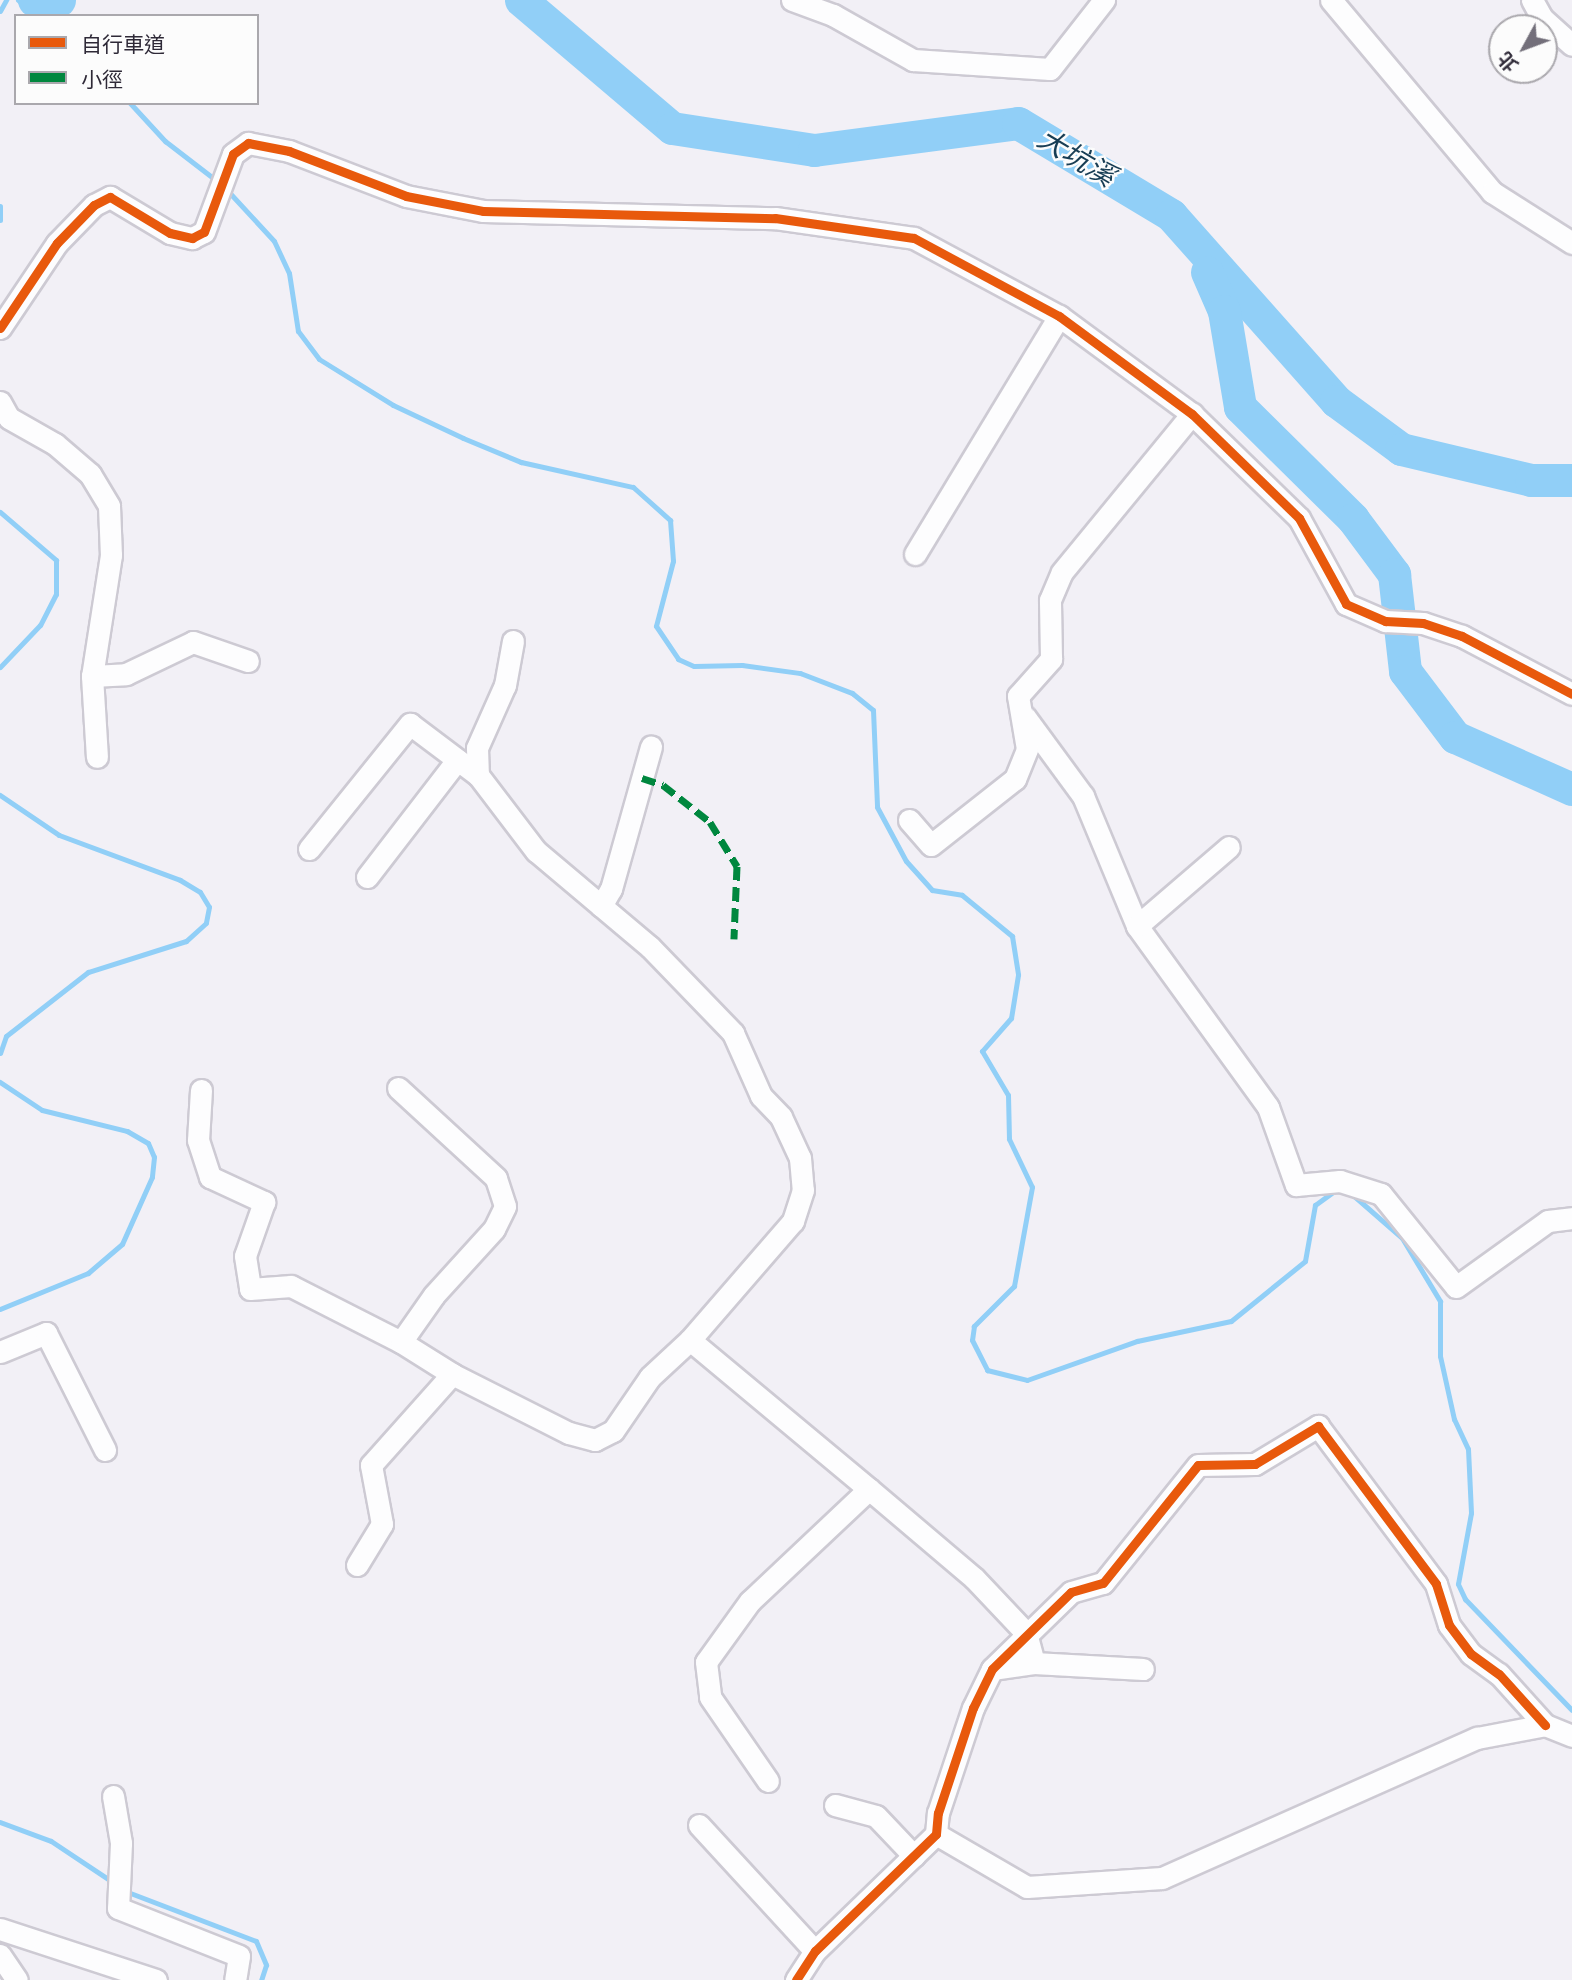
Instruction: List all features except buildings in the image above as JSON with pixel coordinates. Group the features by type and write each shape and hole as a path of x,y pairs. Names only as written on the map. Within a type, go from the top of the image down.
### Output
{"street":[{"path":"792,0 833,15 913,60 1050,69 1104,0"},
{"path":"1331,0 1492,192 1572,243"},
{"path":"1532,0 1542,18 1572,44"},
{"path":"0,328 57,243 93,205 110,197 170,233 192,239 204,232 233,154 248,143 289,151 406,196 483,211 775,218 914,239 1059,316 1192,414 1299,518 1346,604 1385,621 1423,623 1462,636 1572,694"},
{"path":"915,554 1059,316"},
{"path":"0,402 9,418 55,444 90,474 109,506 111,555 92,676 97,757"},
{"path":"909,820 931,845 1015,779 1027,750 1025,717 1018,696 1051,659 1050,600 1062,572 1192,414"},
{"path":"478,775 477,748 505,685 513,641"},
{"path":"92,676 126,674 193,642 248,661"},
{"path":"1025,717 1083,796 1137,926 1268,1107 1296,1185 1339,1181 1381,1194 1456,1287 1548,1221 1572,1218"},
{"path":"201,1090 198,1140 210,1177 264,1202 245,1256 250,1289 291,1286 401,1342 452,1374 569,1433 595,1440 613,1431 650,1377 690,1340 793,1221 803,1190 800,1158 781,1117 761,1096 733,1033 650,947 536,851 478,775 410,724 309,849"},
{"path":"600,906 611,889 651,747"},
{"path":"367,877 457,760"},
{"path":"1137,926 1229,847"},
{"path":"398,1088 496,1178 505,1206 494,1229 434,1295 401,1342"},
{"path":"0,1352 46,1333 105,1450"},
{"path":"690,1340 974,1578 1026,1633 1034,1663"},
{"path":"356,1565 382,1524 371,1465 452,1374"},
{"path":"796,1980 815,1951 936,1834 938,1813 973,1708 992,1669 1071,1592 1102,1583 1198,1465 1255,1464 1318,1426 1436,1584 1448,1625 1471,1654 1499,1674 1545,1725 1572,1736"},
{"path":"768,1782 710,1697 706,1662 750,1601 869,1489"},
{"path":"992,1669 1034,1663 1143,1669"},
{"path":"936,1834 1027,1887 1162,1878 1477,1738 1545,1725"},
{"path":"113,1796 120,1870 118,1908 239,1956 235,1980"},
{"path":"835,1805 876,1816 914,1856"},
{"path":"699,1825 815,1951"},
{"path":"0,1928 156,1980"},
{"path":"0,1955 17,1980"}],"waterway":[{"path":"0,11 6,0"},
{"path":"18,0 34,14"},
{"name":"大坑溪","path":"34,0 59,0"},
{"name":"大坑溪","path":"521,0 672,128 814,150 1018,123 1171,215 1336,401 1401,449 1531,480 1572,480"},
{"path":"132,105 165,141 217,181"},
{"path":"227,190 274,241 289,273 298,331 319,359 393,405 521,462 633,487 670,520 673,561 656,626 678,659 694,666 742,665 800,673 852,693 873,710 877,807 906,861 932,890 962,895 1012,936 1018,975 1011,1018 982,1051 1008,1095 1009,1139 1032,1187 1014,1286 974,1326 972,1340 987,1370 1027,1380 1137,1341 1231,1321 1305,1261 1315,1205 1334,1191"},
{"path":"0,206 0,220"},
{"path":"1207,272 1224,311 1240,407 1353,519 1394,574 1405,671 1455,737 1572,789"},
{"path":"0,512 56,560 56,594 40,625 0,667"},
{"path":"0,795 59,835 180,880 200,892 209,907 206,923 186,941 88,972 6,1036 0,1053"},
{"path":"0,1082 42,1110 127,1131 148,1143 154,1157 152,1177 122,1244 88,1273 0,1309"},
{"path":"1354,1196 1402,1238 1440,1301 1440,1356 1454,1419 1468,1449 1471,1513 1458,1584 1465,1599 1572,1710"},
{"path":"0,1822 51,1841 114,1883"},
{"path":"125,1891 256,1941 266,1965 261,1980"}],"marked path":[{"path":"642,778 663,785 710,822 737,866 734,939"}],"cycle path":[{"path":"0,328 57,243 94,205 110,197 170,233 192,238 204,232 233,154 248,143 289,151 406,196 483,211 775,218 914,238 1059,316 1192,414 1299,518 1346,604 1385,621 1423,623 1462,636 1572,694"},
{"path":"796,1980 815,1951 936,1834 938,1813 973,1708 992,1669 1071,1592 1103,1583 1198,1465 1255,1464 1318,1426 1436,1584 1449,1625 1471,1654 1499,1674 1545,1725"}]}
